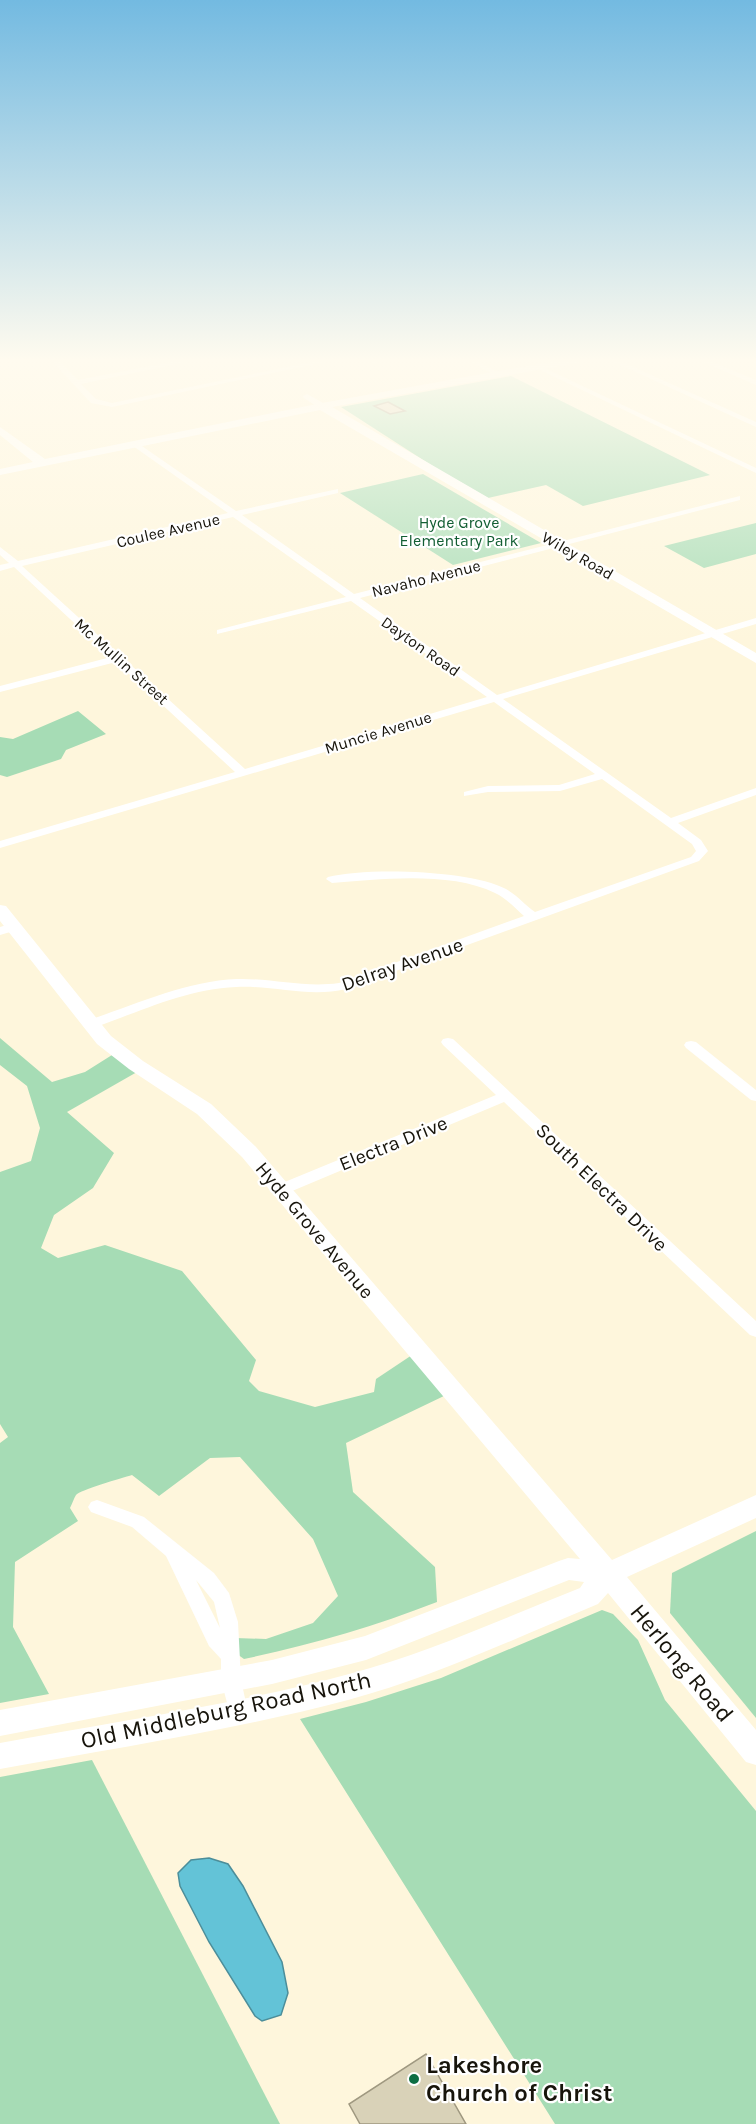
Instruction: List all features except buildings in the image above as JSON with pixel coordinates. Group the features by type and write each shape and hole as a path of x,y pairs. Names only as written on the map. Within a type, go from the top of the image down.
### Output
{"main road":[{"path":"33,456 42,463"},
{"path":"0,472 76,456"},
{"name":"Wiley Road","path":"408,456 756,659"},
{"name":"Hyde Grove Avenue","path":"4,923 119,1053 204,1109 249,1152 608,1574"},
{"name":"Old Middleburg Road North","path":"0,1756 238,1712 329,1692 410,1668 589,1596 608,1574 756,1506"},
{"name":"Old Middleburg Road North","path":"0,1723 231,1668 366,1648 568,1569 608,1574"},
{"name":"Herlong Road","path":"608,1574 756,1752"}],"street":[{"name":"Dayton Road","path":"153,456 670,822 697,842 702,851"},
{"path":"725,456 756,471"},
{"name":"Coulee Avenue","path":"0,568 335,491"},
{"name":"Navaho Avenue","path":"220,632 737,498"},
{"name":"Mc Mullin Street","path":"0,550 243,772"},
{"name":"Muncie Avenue","path":"0,845 756,621"},
{"path":"0,689 120,658"},
{"path":"468,794 489,789 560,788 604,775"},
{"path":"670,822 756,791"},
{"name":"Delray Avenue","path":"91,1024 208,986 239,983 315,990 341,986 695,859 702,851"},
{"path":"332,879 372,875 474,881 501,891 533,917"},
{"name":"South Electra Drive","path":"448,1041 756,1331"},
{"path":"691,1045 756,1097"},
{"name":"Electra Drive","path":"280,1190 507,1096"},
{"path":"97,1507 138,1522 173,1551 231,1668 238,1712"}],"green space":[{"path":"417,456 672,456 710,475 583,506 546,485 488,498"},
{"name":"Hyde Grove Elementary Park","path":"423,474 541,543 453,565 340,493"},
{"path":"756,523 756,554 704,568 664,546"},
{"path":"78,711 106,734 66,750 61,759 7,777 0,775 0,737 13,739"},
{"path":"0,1038 52,1082 85,1072 112,1055 137,1072 67,1112 114,1153 93,1188 54,1215 41,1248 58,1258 105,1245 182,1271 256,1360 249,1381 259,1391 315,1407 374,1392 376,1379 412,1355 446,1395 346,1443 353,1492 435,1567 437,1602 341,1635 244,1659 237,1654 235,1638 266,1639 313,1623 338,1596 313,1539 240,1457 210,1458 159,1496 132,1475 93,1487 76,1495 70,1508 78,1521 15,1562 13,1627 49,1694 0,1703 0,1443 8,1437 0,1424 0,1172 31,1161 40,1128 27,1086 0,1065"},
{"path":"756,1531 756,1718 670,1613 672,1573"},
{"path":"602,1610 613,1614 638,1640 665,1700 756,1811 756,2124 555,2124 300,1719 366,1702 441,1678"},
{"path":"92,1760 280,2124 0,2124 0,1777"}],"water":[{"path":"209,1858 228,1864 243,1886 282,1962 288,1993 281,2015 262,2021 255,2016 209,1942 180,1886 178,1873 191,1860"}],"place":[{"name":"Lakeshore Church of Christ","path":"414,2079"}]}
